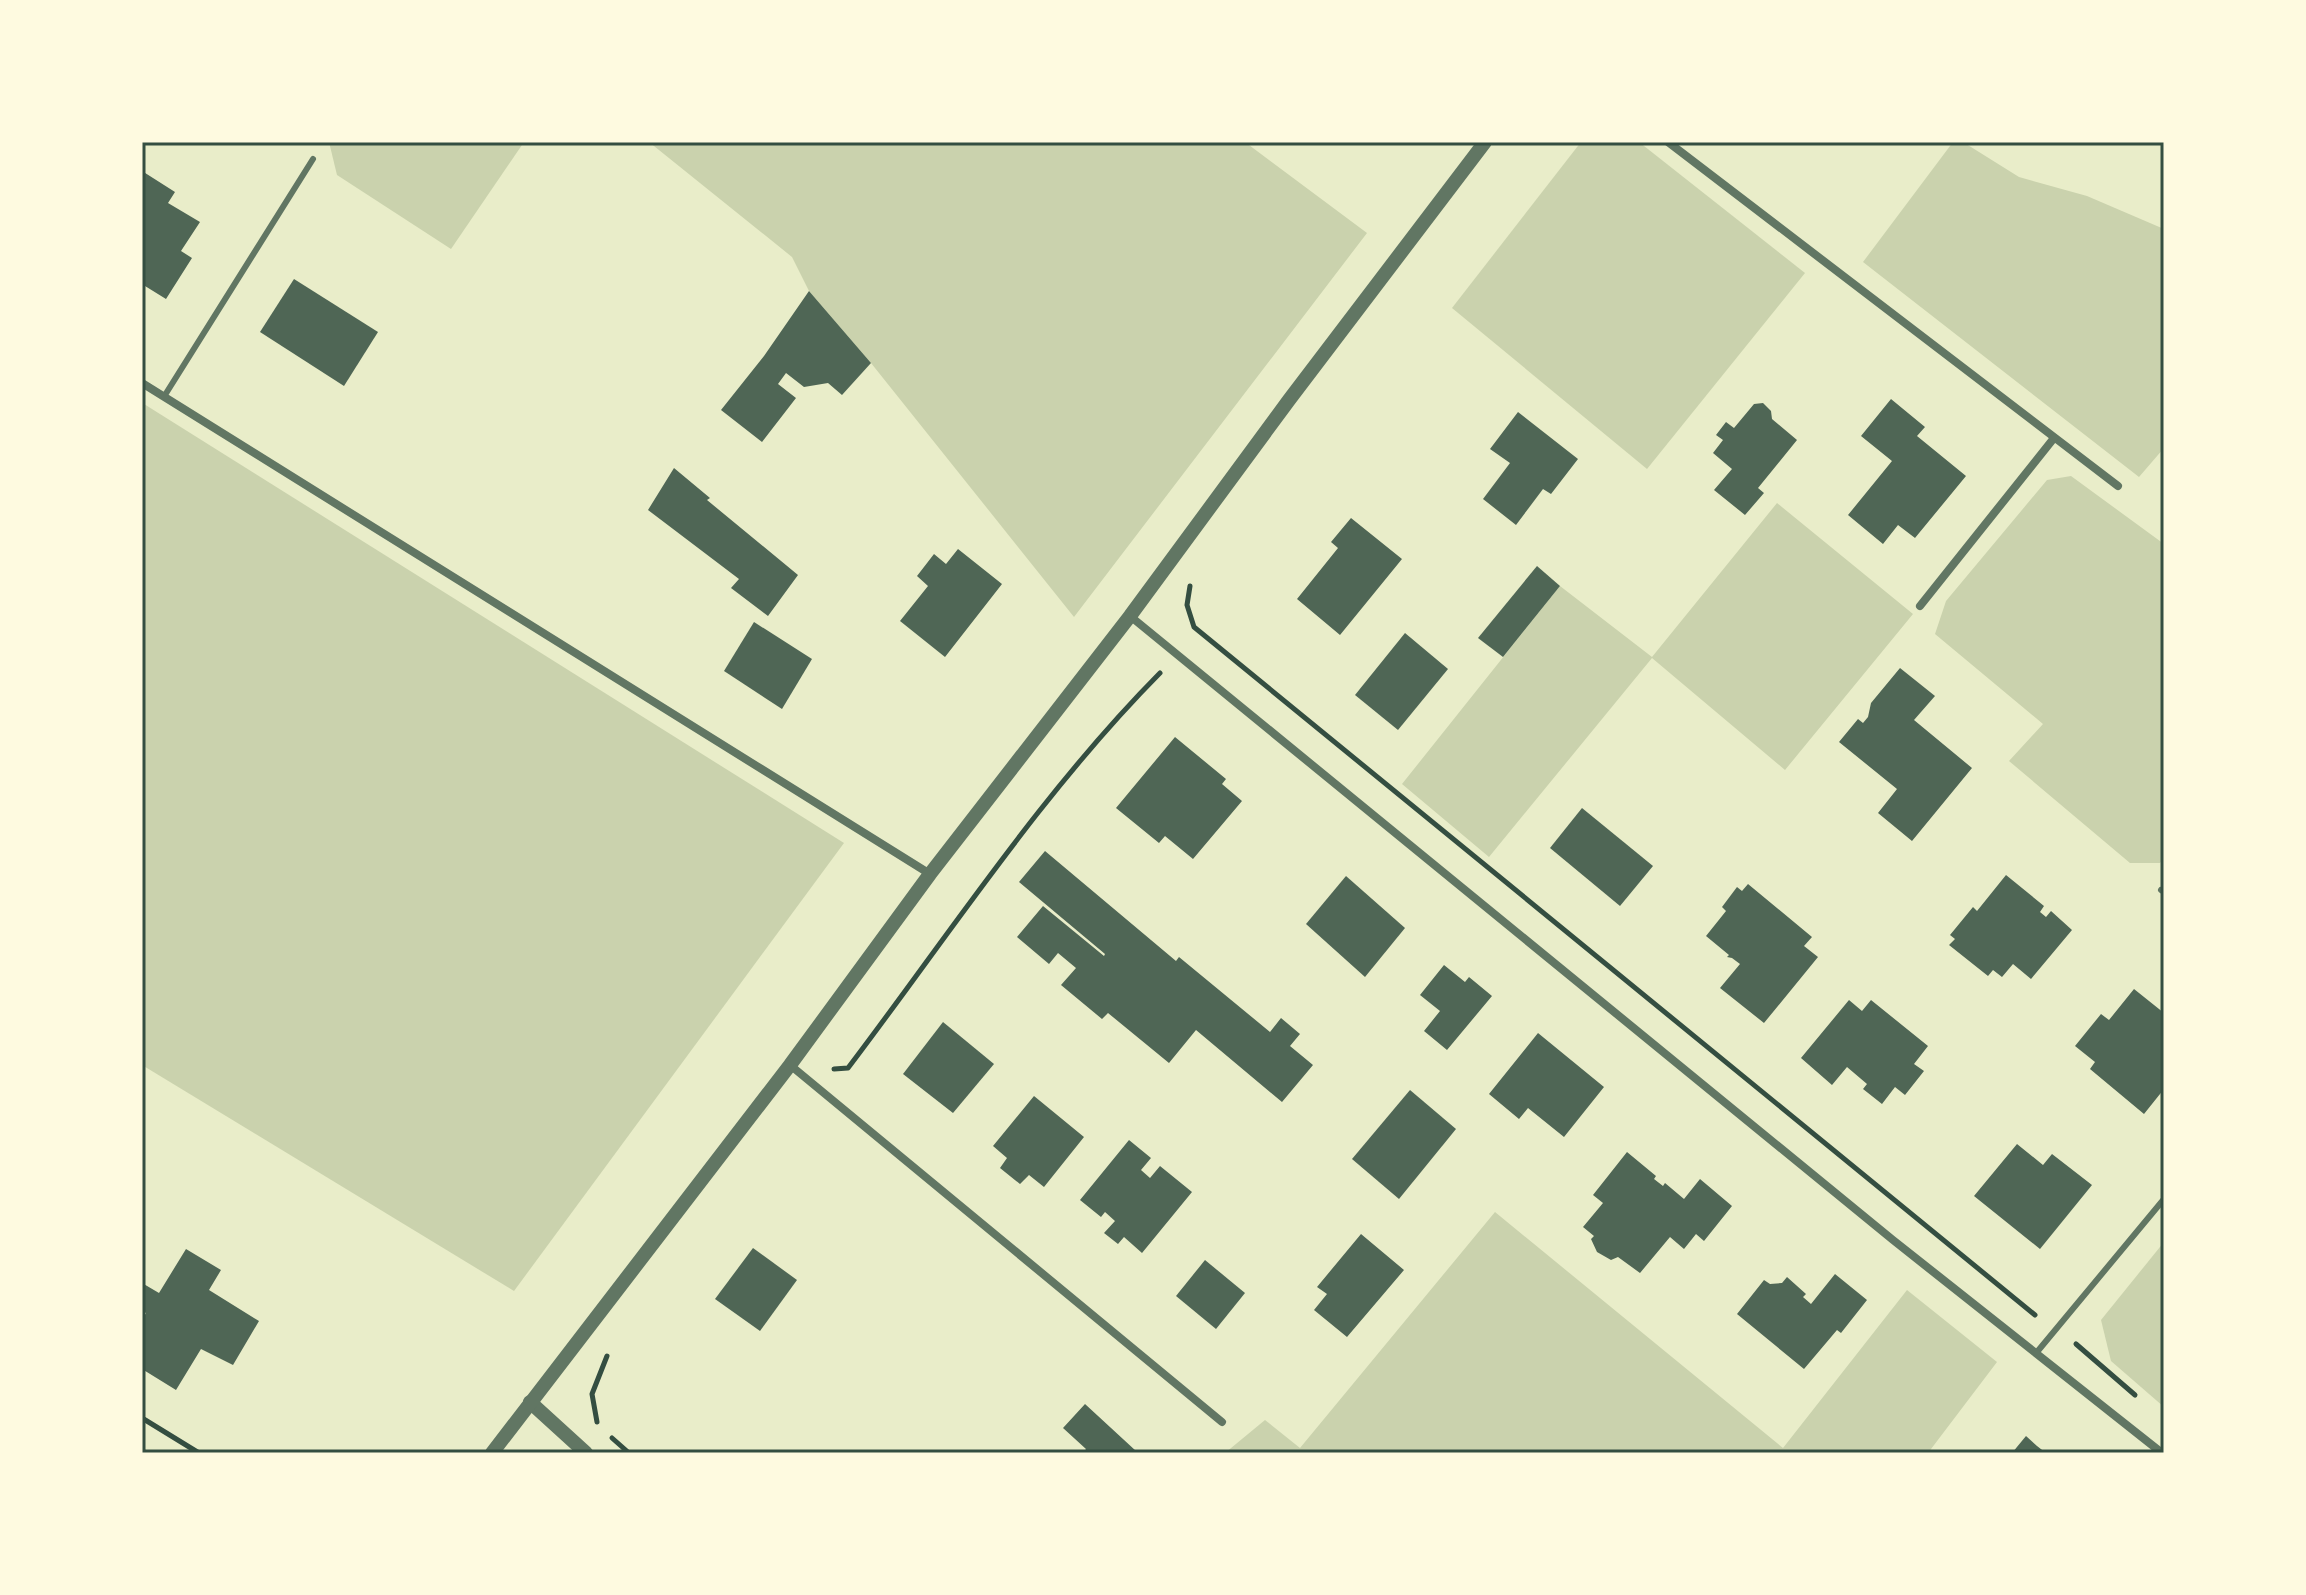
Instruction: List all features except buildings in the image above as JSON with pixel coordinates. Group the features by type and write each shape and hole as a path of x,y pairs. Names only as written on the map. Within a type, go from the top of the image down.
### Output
{"street":[{"path":"492,1453 790,1065 930,874 1130,616 1485,142"},
{"path":"1668,142 2118,486"},
{"path":"142,383 930,874"},
{"path":"1920,606 2054,438"},
{"path":"1130,616 1881,1230 2162,1453"},
{"path":"790,1065 1222,1422"},
{"path":"530,1402 583,1450"}],"lane":[{"path":"165,395 313,159"},
{"path":"2037,1352 2164,1199"}],"path":[{"path":"1191,585 1187,605 1194,627 2054,1331 2086,1351 2142,1401"},
{"path":"809,1080 824,1070 848,1068 1042,810 1123,710 1164,668"},
{"path":"583,1450 597,1425 592,1394 604,1359 613,1347"},
{"path":"142,1418 199,1453"}],"green space":[{"path":"329,142 524,142 451,249 337,175"},
{"path":"649,142 1245,142 1367,233 1074,617 871,363 809,291 792,257"},
{"path":"1581,142 1639,142 1805,273 1647,469 1452,308"},
{"path":"1953,142 1963,142 2019,177 2087,196 2164,229 2164,448 2139,477 1863,262"},
{"path":"144,404 844,843 514,1291 142,1065"},
{"path":"2071,476 2164,544 2164,858 2160,863 2130,863 2009,761 2043,724 1935,634 1946,601 2047,480"},
{"path":"1777,503 1913,614 1785,770 1652,658 1489,857 1402,784 1560,586 1652,657"},
{"path":"1495,1212 1783,1448 1907,1290 1997,1362 1928,1453 1225,1453 1265,1420 1300,1448"},
{"path":"2164,1242 2164,1407 2111,1361 2101,1320"}]}
